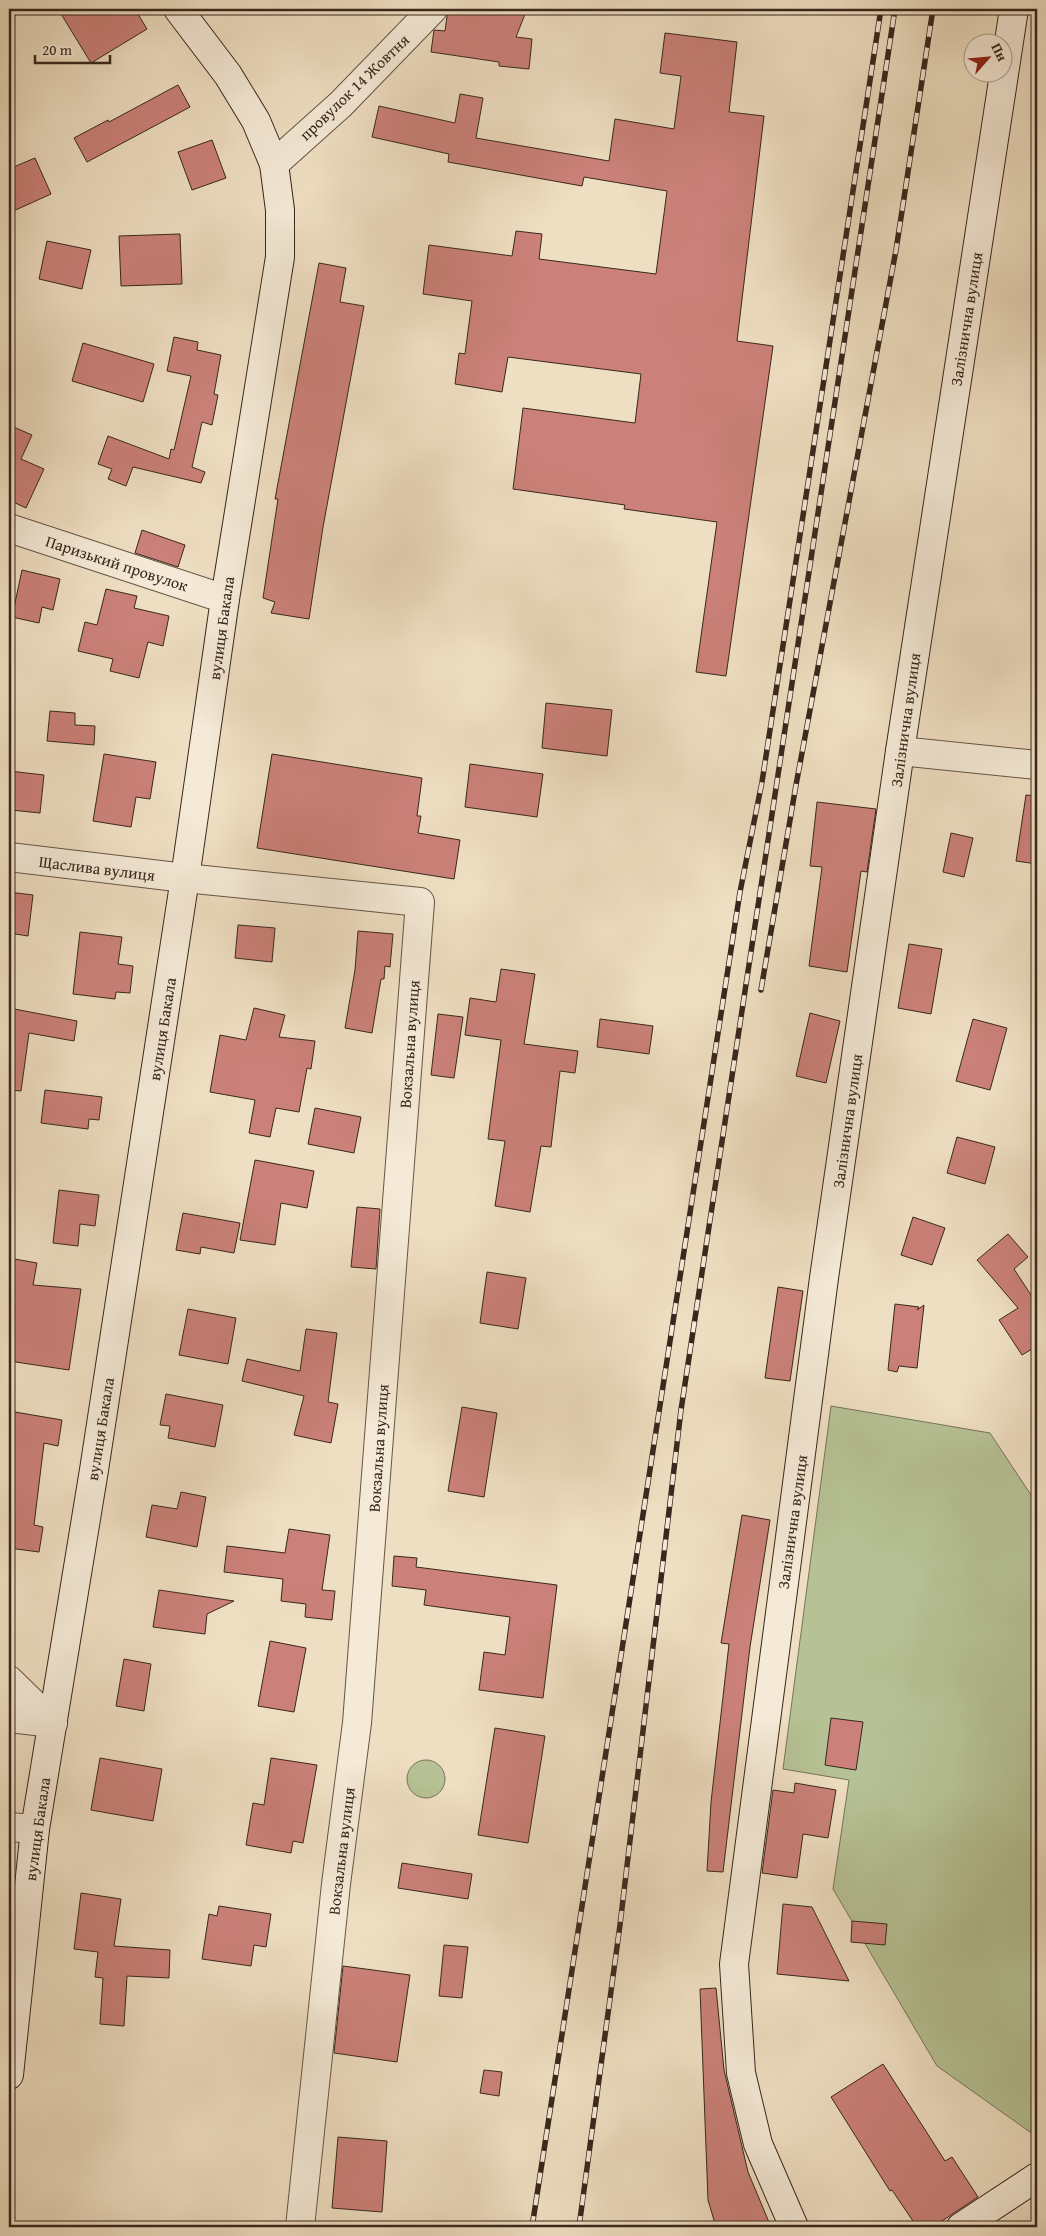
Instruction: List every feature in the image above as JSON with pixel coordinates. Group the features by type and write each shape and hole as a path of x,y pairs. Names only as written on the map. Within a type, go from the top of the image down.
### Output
{"street":[{"name":"вулиця Бакала","path":"9,2075 22,1828 53,1723 185,878 225,599 280,257 280,210 274,164 256,121 228,75 178,9"},
{"name":"провулок 14 Жовтня","path":"274,164 341,104 433,9"},
{"name":"Залізнична вулиця","path":"794,2227 758,2144 740,2073 734,1964 823,1288 900,751 1014,9"},
{"name":"Паризький провулок","path":"9,528 225,599"},
{"path":"900,751 1037,765"},
{"name":"Щаслива вулиця","path":"9,857 185,878"},
{"name":"Вокзальна вулиця","path":"185,878 420,902 356,1723 336,1884 300,2227"},
{"path":"9,1680 53,1723"},
{"path":"9,1718 53,1723"},
{"path":"961,2227 1037,2176"}],"green space":[{"path":"831,1406 990,1433 1037,1504 1037,2137 937,2066 833,1889 849,1780 783,1769"},
{"path":"426,1760 439,1766 445,1779 439,1792 426,1798 413,1792 407,1779 413,1766"}],"building":[{"path":"58,9 135,9 147,29 91,63"},
{"path":"448,9 527,9 516,37 532,39 529,69 499,66 499,62 431,52 434,30 445,31"},
{"path":"665,33 737,42 729,112 764,116 737,341 773,346 726,676 696,672 717,522 624,509 625,505 513,489 523,408 635,423 641,374 508,357 502,392 455,384 459,353 465,354 472,301 423,294 429,245 512,256 516,231 542,234 539,259 656,274 667,191 584,177 582,186 448,162 449,154 372,137 379,106 455,123 460,94 483,98 476,138 609,161 615,119 674,129 681,76 660,73"},
{"path":"178,85 190,107 87,162 74,138 108,120 109,122"},
{"path":"212,140 226,178 192,190 178,152"},
{"path":"35,158 51,194 9,213 9,169"},
{"path":"180,234 182,284 121,286 119,236"},
{"path":"47,241 91,250 82,289 39,279"},
{"path":"319,263 346,268 340,302 364,306 323,527 309,619 271,613 275,602 263,598 278,499 275,499"},
{"path":"174,337 198,342 197,350 221,355 214,394 218,395 212,425 202,422 192,467 205,472 201,483 133,467 126,486 108,479 112,469 98,464 108,436 169,459 171,449 174,450 191,376 167,371"},
{"path":"83,343 154,364 143,402 72,381"},
{"path":"9,425 32,435 21,459 44,469 26,508 9,500"},
{"path":"142,530 185,545 178,567 135,553"},
{"path":"22,570 60,579 53,610 42,607 39,623 12,617"},
{"path":"106,589 137,596 134,608 169,616 163,646 148,642 139,678 110,671 113,659 78,651 85,622 97,625"},
{"path":"546,703 612,710 607,756 542,748"},
{"path":"50,711 75,713 75,725 95,726 94,745 47,741"},
{"path":"104,754 156,762 150,799 136,797 131,827 93,821"},
{"path":"272,754 422,778 417,816 421,816 418,833 460,840 454,879 257,848"},
{"path":"470,764 543,774 537,817 465,807"},
{"path":"9,771 44,775 40,813 11,810 11,804 9,804"},
{"path":"1026,795 1037,796 1037,864 1016,861"},
{"path":"817,802 876,809 867,872 861,871 847,972 809,966 822,867 810,866"},
{"path":"951,833 973,838 964,877 943,872"},
{"path":"9,892 33,895 28,936 9,933"},
{"path":"238,925 275,928 272,962 235,958"},
{"path":"358,931 393,934 390,967 385,966 384,979 381,979 372,1033 345,1028 355,970"},
{"path":"80,932 122,937 118,964 133,966 130,993 116,992 115,999 73,994"},
{"path":"909,944 942,949 931,1014 898,1008"},
{"path":"501,969 535,974 524,1044 578,1051 575,1073 560,1071 551,1147 541,1146 530,1212 495,1206 505,1141 488,1139 501,1040 465,1035 470,998 496,1002"},
{"path":"9,1008 77,1021 74,1041 29,1033 21,1091 9,1090"},
{"path":"254,1008 285,1015 279,1037 315,1041 311,1069 307,1068 299,1112 276,1108 270,1137 249,1133 255,1100 210,1092 220,1035 246,1040"},
{"path":"810,1013 840,1021 826,1083 796,1076"},
{"path":"438,1014 463,1017 454,1078 431,1075"},
{"path":"600,1019 653,1026 649,1054 597,1047"},
{"path":"973,1019 1007,1028 990,1090 956,1081"},
{"path":"45,1090 102,1097 99,1120 89,1119 88,1129 41,1123"},
{"path":"315,1108 361,1117 354,1153 308,1144"},
{"path":"957,1137 995,1147 985,1184 947,1173"},
{"path":"255,1160 314,1171 307,1208 281,1203 275,1245 240,1240"},
{"path":"59,1190 99,1195 95,1226 80,1224 78,1246 53,1243"},
{"path":"357,1207 380,1209 376,1269 351,1267"},
{"path":"183,1213 240,1223 234,1253 201,1247 200,1254 176,1250"},
{"path":"913,1217 945,1228 932,1265 901,1255"},
{"path":"1008,1234 1028,1257 1014,1269 1033,1298 1037,1295 1037,1346 1022,1355 999,1320 1018,1308 977,1260"},
{"path":"9,1258 37,1263 33,1285 81,1289 69,1370 9,1361"},
{"path":"487,1272 526,1278 518,1329 480,1323"},
{"path":"778,1287 803,1291 790,1381 765,1378"},
{"path":"895,1304 919,1307 917,1310 924,1305 917,1368 899,1366 897,1372 888,1370"},
{"path":"188,1309 236,1318 228,1364 179,1355"},
{"path":"306,1329 337,1333 328,1402 338,1404 331,1443 294,1435 304,1396 242,1381 247,1359 300,1371"},
{"path":"166,1394 223,1405 215,1447 168,1438 170,1426 160,1425"},
{"path":"462,1407 497,1413 484,1497 448,1491"},
{"path":"9,1411 62,1420 58,1446 44,1443 34,1525 43,1527 39,1552 9,1548"},
{"path":"181,1492 206,1497 197,1547 146,1537 152,1505 177,1509"},
{"path":"742,1515 770,1520 750,1647 723,1872 707,1871 711,1802 729,1644 721,1643"},
{"path":"289,1529 330,1535 322,1590 335,1591 332,1620 305,1617 306,1604 281,1601 283,1579 224,1572 227,1546 285,1553"},
{"path":"394,1556 417,1558 416,1567 557,1585 543,1698 479,1690 484,1652 505,1655 510,1617 424,1605 426,1590 392,1586"},
{"path":"159,1590 234,1601 207,1614 205,1634 153,1627"},
{"path":"270,1641 306,1648 294,1712 258,1706"},
{"path":"124,1659 151,1664 144,1711 116,1706"},
{"path":"831,1718 863,1722 856,1770 825,1765"},
{"path":"495,1728 545,1736 528,1843 478,1835"},
{"path":"100,1758 162,1769 153,1821 91,1810"},
{"path":"271,1758 317,1765 303,1843 293,1841 291,1853 246,1845 253,1803 264,1805"},
{"path":"795,1783 836,1790 828,1838 803,1834 797,1878 762,1873 773,1790 794,1793"},
{"path":"402,1863 472,1874 468,1899 398,1888"},
{"path":"81,1893 121,1899 114,1946 170,1950 169,1978 127,1976 124,2026 100,2024 103,1978 95,1977 98,1952 74,1949"},
{"path":"783,1904 812,1907 849,1981 777,1974"},
{"path":"219,1906 271,1914 266,1947 254,1945 251,1966 202,1959 209,1914 217,1916"},
{"path":"852,1921 887,1924 885,1945 851,1942"},
{"path":"444,1945 468,1947 462,1998 439,1996"},
{"path":"343,1966 410,1975 397,2062 334,2053"},
{"path":"716,1988 724,2070 748,2172 771,2227 716,2227 708,2200 700,1989"},
{"path":"883,2064 945,2161 952,2157 978,2197 933,2227 917,2227 892,2190 890,2191 831,2097"},
{"path":"484,2070 502,2072 499,2096 480,2093"},
{"path":"338,2137 387,2141 382,2212 332,2208"}],"railway":[{"path":"532,2227 740,892 762,782 881,9"},
{"path":"579,2227 620,1925 681,1410 895,9"},
{"path":"761,990 796,785 896,250 933,9"}]}
